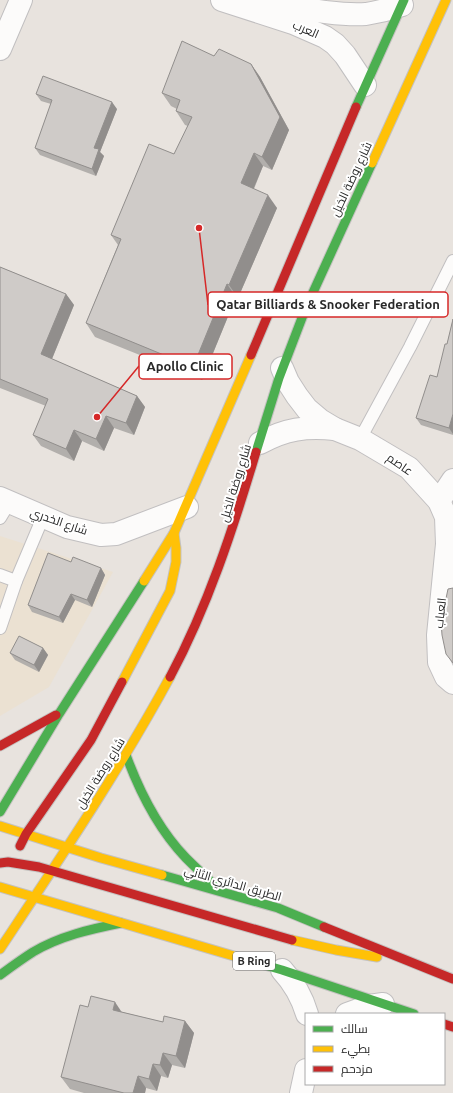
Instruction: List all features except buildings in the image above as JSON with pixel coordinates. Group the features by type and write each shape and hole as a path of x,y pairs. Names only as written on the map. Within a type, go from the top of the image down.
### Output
{"main road":[{"name":"شارع روضة الخيل","path":"0,949 126,755 173,672 194,628 214,584 237,518 282,368 304,311 316,283 444,20 446,0"},
{"name":"شارع روضة الخيل","path":"0,812 59,714 174,533 187,507 365,85 403,3"},
{"path":"6,869 26,834 91,740 170,591 176,568 176,545 174,533"},
{"path":"0,746 36,728 59,714"},
{"path":"126,755 134,778 144,799 170,839 222,892"},
{"name":"الطريق الدائري الثاني","path":"1,831 26,834 66,847 278,908 453,979"},
{"path":"43,850 66,847"},
{"path":"6,869 30,850"},
{"path":"6,869 18,863 52,871 302,942 370,956 404,959"},
{"path":"6,869 18,863"},
{"path":"18,863 22,875"},
{"name":"B Ring","path":"6,869 34,897 282,970 411,1013"},
{"path":"28,886 34,897"},
{"path":"0,975 33,952 54,942 100,927 123,922"}],"street":[{"path":"0,49 21,0"},
{"name":"العرب","path":"232,0 290,3 354,14 384,11 403,3"},
{"name":"العرب","path":"232,0 243,7 293,23 325,37 335,44 345,55 365,85"},
{"name":"عاصم","path":"282,368 294,392 307,409 320,420 335,429 360,439 409,468 439,501 446,518 450,545"},
{"name":"عاصم","path":"260,443 275,434 295,429 335,429"},
{"path":"439,501 453,480"},
{"name":"شارع الخدري","path":"3,506 101,535 116,534 187,507"},
{"name":"العباب","path":"450,545 438,635 439,662 446,677 453,683"},
{"path":"282,970 299,992 307,1013"},
{"path":"351,1013 369,1006 384,1004"},
{"path":"301,1093 305,1075"}],"lane":[{"path":"360,439 410,347 453,261"},
{"path":"0,628 16,581 43,517"},
{"path":"0,575 16,581"}],"shaded area":[{"path":"0,536 113,572 49,687 0,716"}],"traffic: fast":[{"path":"356,107 404,0"},
{"path":"256,452 279,378 305,310 372,163"},
{"path":"0,812 59,714 144,581"},
{"path":"126,755 137,783 158,823 186,858 220,890"},
{"path":"162,875 278,908 324,927"},
{"path":"0,975 43,946 65,937 121,923"},
{"path":"244,959 282,970 411,1013"}],"traffic: slow":[{"path":"372,163 446,0"},
{"path":"144,581 174,533 251,355"},
{"path":"122,682 170,591 176,562 174,533"},
{"path":"0,949 109,781 170,677"},
{"path":"0,826 101,858 162,875"},
{"path":"0,887 244,959"},
{"path":"292,940 377,957"}],"traffic: jam":[{"path":"251,355 356,107"},
{"path":"170,677 184,650 219,567 256,452"},
{"path":"20,846 26,834 91,740 122,682"},
{"path":"0,746 56,715"},
{"path":"0,863 8,862 39,867 292,940"},
{"path":"324,927 453,979"},
{"path":"445,1024 453,1027"}],"place":[{"name":"Qatar Billiards & Snooker Federation","path":"199,228"},
{"name":"Apollo Clinic","path":"97,417"}]}
